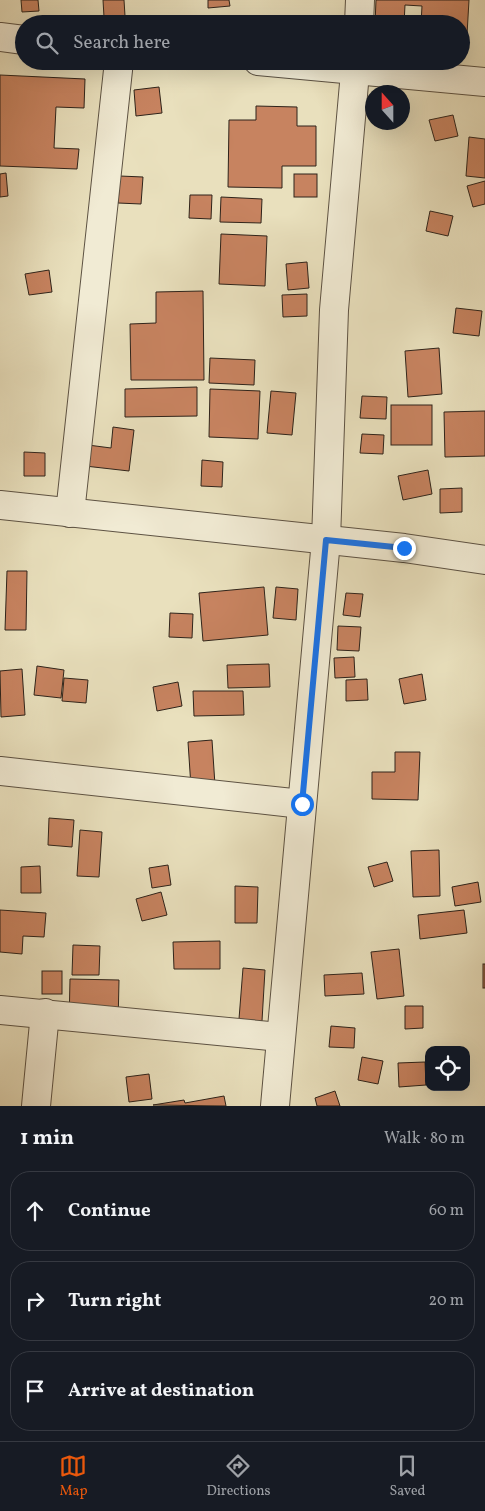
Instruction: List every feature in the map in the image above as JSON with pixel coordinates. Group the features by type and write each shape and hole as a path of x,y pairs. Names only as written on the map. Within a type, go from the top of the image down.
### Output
{"street":[{"path":"359,15 360,0"},
{"path":"0,38 15,39"},
{"path":"70,512 118,70"},
{"path":"275,1106 326,540 334,310 356,70"},
{"path":"388,70 485,82"},
{"path":"0,505 326,540 485,560"},
{"path":"0,771 302,804"},
{"path":"0,1010 280,1037"},
{"path":"36,1106 45,1013"}],"building":[{"path":"21,0 38,0 39,11 22,12"},
{"path":"103,0 124,0 125,15 104,15"},
{"path":"208,0 229,0 230,6 208,8"},
{"path":"376,0 469,0 468,15 422,15 422,6 405,5 404,15 375,15"},
{"path":"0,75 85,79 84,108 56,107 54,148 79,149 77,169 0,166"},
{"path":"159,87 162,113 136,116 134,90"},
{"path":"256,106 297,107 297,126 316,126 316,166 282,166 282,188 228,187 229,120 256,120"},
{"path":"453,115 458,136 435,141 429,120"},
{"path":"469,137 485,139 485,178 466,176"},
{"path":"6,173 8,196 0,197 0,174"},
{"path":"294,174 317,174 317,197 294,197"},
{"path":"120,176 143,177 141,204 118,203"},
{"path":"485,181 485,204 473,207 467,186"},
{"path":"190,195 212,195 211,219 189,218"},
{"path":"221,197 262,199 261,223 220,222"},
{"path":"430,211 453,216 448,236 426,231"},
{"path":"221,234 267,236 265,286 219,284"},
{"path":"307,262 309,288 288,290 286,264"},
{"path":"49,270 52,292 29,295 25,274"},
{"path":"203,291 204,380 131,380 130,324 156,323 156,292"},
{"path":"307,294 307,316 283,317 282,295"},
{"path":"456,308 482,311 479,336 453,333"},
{"path":"439,348 442,394 408,397 405,351"},
{"path":"210,358 255,360 254,385 209,383"},
{"path":"197,387 197,416 125,417 125,389"},
{"path":"210,389 260,391 258,439 209,437"},
{"path":"271,391 296,393 292,435 267,433"},
{"path":"362,396 387,397 386,419 360,418"},
{"path":"391,405 432,405 432,445 391,445"},
{"path":"485,411 485,456 445,457 444,412"},
{"path":"113,427 134,430 129,471 85,466 88,445 111,448"},
{"path":"362,434 384,435 383,454 360,453"},
{"path":"24,452 45,453 45,476 24,476"},
{"path":"202,460 223,462 222,487 201,486"},
{"path":"428,470 432,494 403,500 398,476"},
{"path":"462,488 462,512 440,513 440,489"},
{"path":"7,571 27,571 26,630 5,630"},
{"path":"264,587 268,635 203,641 199,593"},
{"path":"276,587 298,589 296,620 273,618"},
{"path":"346,593 363,594 360,617 343,615"},
{"path":"170,613 193,614 192,638 169,637"},
{"path":"338,626 361,627 359,651 337,650"},
{"path":"354,657 355,677 335,678 334,658"},
{"path":"269,664 270,687 228,688 227,665"},
{"path":"37,666 64,670 61,698 34,695"},
{"path":"22,669 25,715 1,717 0,671"},
{"path":"422,674 426,700 404,704 399,679"},
{"path":"64,678 88,680 86,703 62,701"},
{"path":"367,679 368,700 346,701 346,680"},
{"path":"178,682 182,706 157,711 153,687"},
{"path":"193,691 243,691 244,715 194,716"},
{"path":"212,740 215,785 191,787 188,742"},
{"path":"395,752 420,752 418,800 372,799 372,772 395,772"},
{"path":"49,818 74,820 72,847 48,845"},
{"path":"80,830 102,832 99,877 77,876"},
{"path":"439,850 440,896 413,897 411,851"},
{"path":"387,862 393,881 374,887 368,867"},
{"path":"168,865 171,885 152,888 149,868"},
{"path":"40,866 41,893 21,893 21,867"},
{"path":"478,882 481,902 455,906 452,887"},
{"path":"235,886 258,887 257,923 235,923"},
{"path":"161,892 167,915 142,921 136,899"},
{"path":"0,910 46,913 44,937 23,936 22,954 0,952"},
{"path":"464,910 467,933 420,939 418,915"},
{"path":"220,941 220,969 174,969 173,942"},
{"path":"73,945 100,946 99,975 72,975"},
{"path":"399,949 404,996 377,999 371,952"},
{"path":"483,964 485,964 485,988 483,988"},
{"path":"243,968 265,970 262,1021 239,1019"},
{"path":"42,971 62,971 62,994 42,994"},
{"path":"362,973 364,994 325,996 324,975"},
{"path":"70,979 119,980 118,1026 69,1025"},
{"path":"405,1006 423,1006 423,1028 405,1029"},
{"path":"331,1026 355,1028 354,1048 329,1047"},
{"path":"362,1057 383,1061 378,1084 358,1080"},
{"path":"425,1062 425,1085 399,1087 398,1063"},
{"path":"149,1074 152,1099 129,1102 126,1077"},
{"path":"335,1091 340,1106 317,1106 315,1098"},
{"path":"224,1096 226,1106 153,1105 184,1100 185,1103"}],"route":[{"path":"302,804 326,540 404,548"}]}
